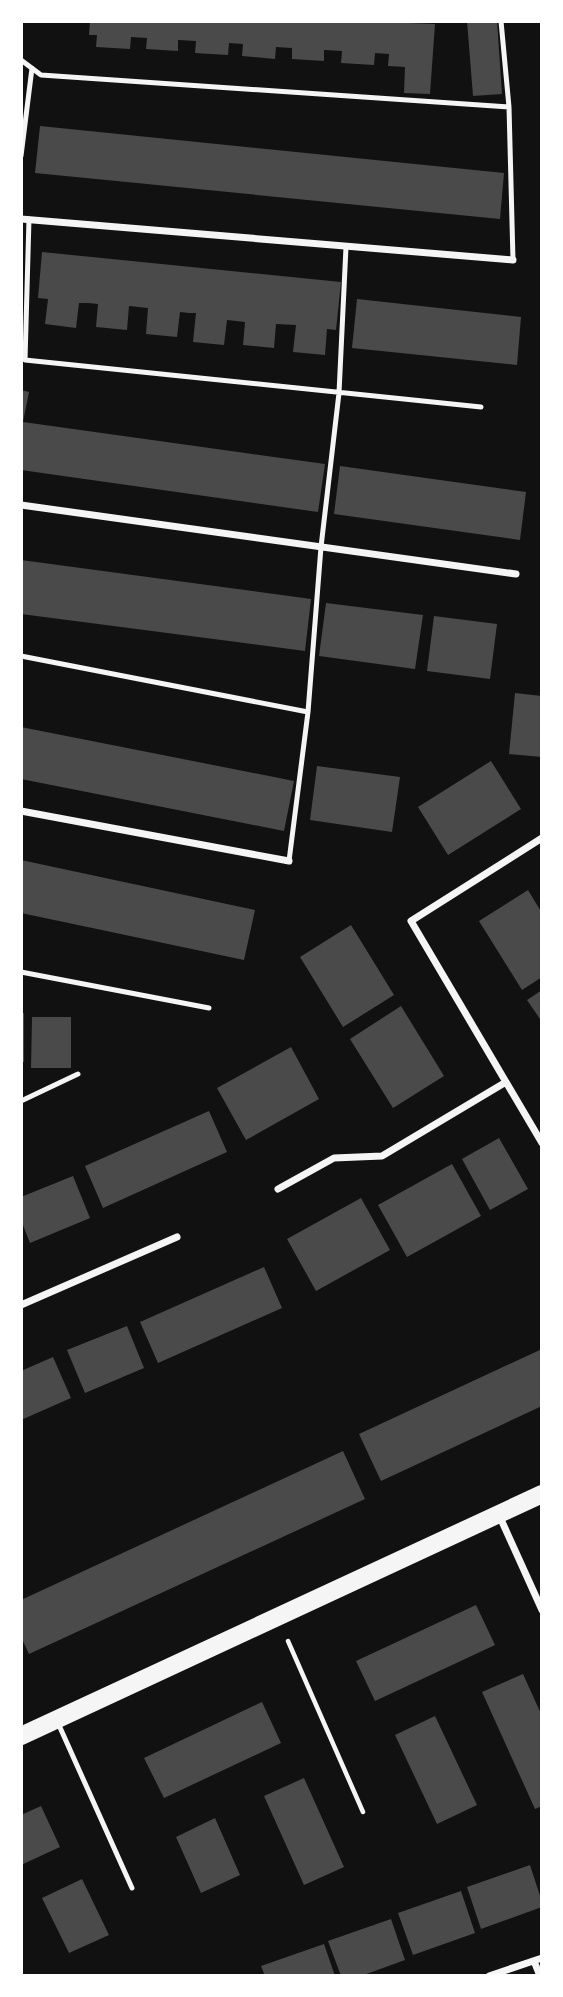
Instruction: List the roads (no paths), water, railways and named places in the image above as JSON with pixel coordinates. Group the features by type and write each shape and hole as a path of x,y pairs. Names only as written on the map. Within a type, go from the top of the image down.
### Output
{"main road":[{"path":"21,1736 542,1494"}],"street":[{"path":"25,219 513,260"},
{"path":"21,505 516,574"},
{"path":"21,811 289,861"},
{"path":"542,838 411,921 542,1143"},
{"path":"278,1189 334,1158 382,1156 506,1082"},
{"path":"21,1305 177,1237"},
{"path":"499,1514 542,1610"},
{"path":"489,1976 538,1959 540,1976"}],"lane":[{"path":"501,21 509,107 513,260"},
{"path":"21,60 41,75 509,107"},
{"path":"21,156 32,68"},
{"path":"25,219 25,360 481,407"},
{"path":"289,861 308,712 321,547 339,393 346,247"},
{"path":"21,656 308,712"},
{"path":"21,972 209,1008"},
{"path":"21,1101 78,1074"},
{"path":"57,1720 132,1888"}]}
